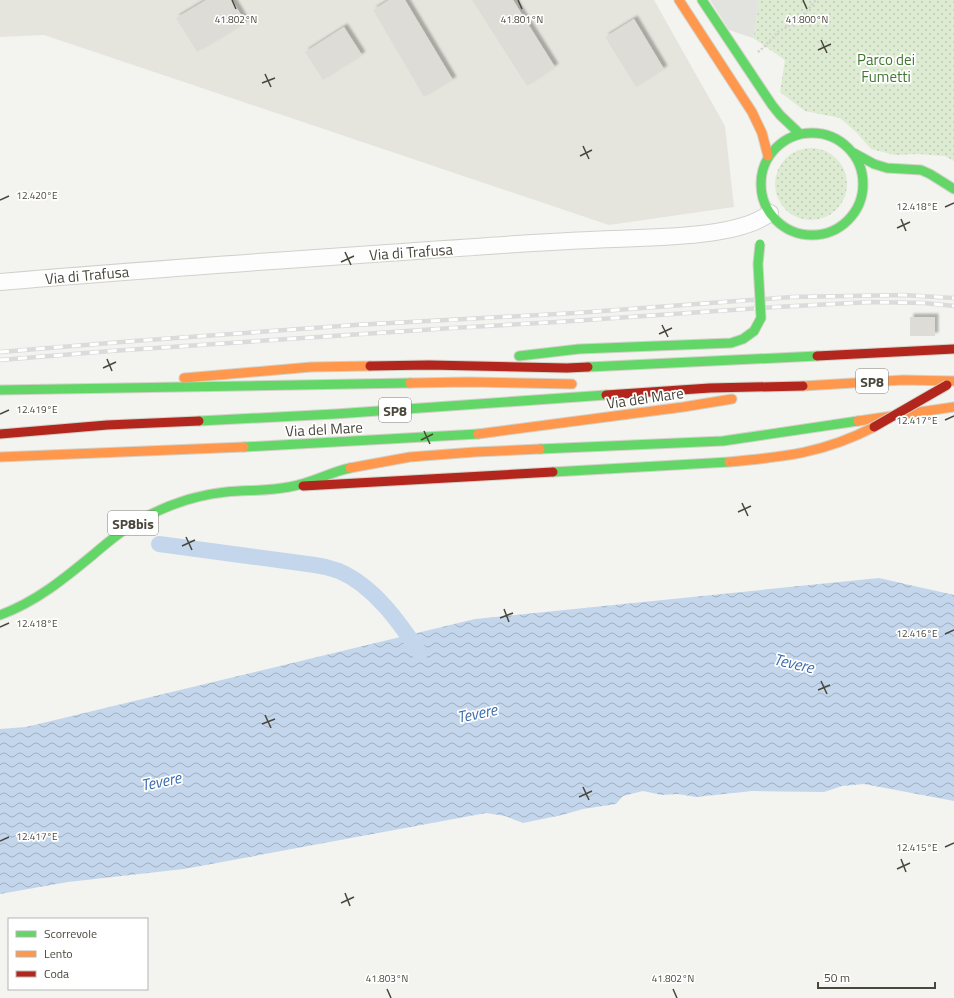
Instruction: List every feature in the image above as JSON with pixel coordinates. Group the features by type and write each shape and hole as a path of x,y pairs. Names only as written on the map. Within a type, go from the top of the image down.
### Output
{"main road":[{"path":"679,0 747,102 761,128 766,143 768,156"},
{"path":"702,0 772,105 800,134"},
{"path":"852,152 860,168 862,176 862,190 856,210 844,223 829,232 812,235 795,232 771,218 765,206 760,189 762,172 768,156 782,142 800,134 814,132 829,135 842,142 852,152 874,164 887,168 921,170 953,188"},
{"path":"429,365 579,349 731,343 743,339 754,331 761,318 758,264 761,240"},
{"path":"40,390 311,367 429,365 567,368 954,348"},
{"path":"0,390 468,382 582,384"},
{"name":"Via del Mare","path":"0,434 107,426 336,414 710,388 790,387 868,382 952,382"},
{"name":"SP8bis","path":"0,615 19,607 44,593 71,573 119,533 139,520 159,509 186,499 210,494 290,487 621,469 794,456 832,446 859,435 952,382"},
{"path":"614,385 710,388"},
{"name":"Via del Mare","path":"0,457 244,448 479,434 683,407 790,387"},
{"path":"290,487 346,469 395,459 475,452 748,439 880,417 954,407"}],"street":[{"name":"Via di Trafusa","path":"0,282 563,241 703,233 734,228 771,218"}],"path":[{"path":"743,62 765,46 778,31 796,22 816,0"}],"shaded area":[{"path":"0,0 654,0 725,126 734,207 609,225 44,35 0,37"},
{"path":"710,0 757,0 759,4 753,38 729,30"}],"green space":[{"name":"Parco dei Fumetti","path":"757,0 954,0 954,161 945,156 918,154 895,155 871,149 856,132 840,118 805,111 780,92 785,60 753,38 759,4"},
{"path":"811,148 825,151 837,158 844,170 847,184 844,198 837,210 825,217 811,220 797,217 785,210 778,198 775,184 778,170 785,158 797,151"}],"water":[{"name":"Tevere","path":"879,578 954,595 954,801 864,784 842,786 824,792 752,791 696,797 678,794 662,795 643,791 623,796 616,804 583,809 523,823 505,816 486,813 184,869 68,882 0,894 0,729 26,727 475,619"}],"building":[{"path":"206,0 232,0 246,23 197,52 176,18"},
{"path":"389,0 405,0 453,80 424,97 373,10"},
{"path":"472,0 513,0 555,67 527,86"},
{"path":"634,19 664,69 636,87 605,37"},
{"path":"344,27 362,55 323,80 305,52"},
{"path":"910,317 935,317 935,336 910,336"}],"waterway":[{"path":"159,544 318,565 339,571 363,586 385,606 420,653"}],"railway":[{"path":"0,352 355,325 576,313 792,297 903,295 954,298"},
{"path":"0,360 111,351 776,307 871,302 924,303 954,306"}],"traffic: fast":[{"path":"702,0 772,105 800,134"},
{"path":"812,133 832,137 840,141 848,148 855,156 859,164 863,184 859,204 855,212 848,220 840,227 832,231 812,235 792,231 784,227 776,220 769,212 765,204 761,184 765,164 769,156 776,148 784,141 792,137 812,133"},
{"path":"852,152 874,164 887,168 921,170 954,189"},
{"path":"754,331 761,318 758,264 760,244"},
{"path":"519,356 579,349 731,343 743,339 754,331"},
{"path":"588,367 817,356"},
{"path":"0,390 410,383"},
{"path":"199,421 335,414 606,395"},
{"path":"540,449 723,441 858,421"},
{"path":"244,447 478,434"},
{"path":"553,472 729,462"},
{"path":"0,615 13,610 50,589 110,540 140,520 160,510 192,498 215,493 274,489 297,485 350,468"}],"traffic: slow":[{"path":"679,0 752,112 762,133 768,156"},
{"path":"184,378 311,367 370,366"},
{"path":"803,386 903,380 954,381"},
{"path":"410,383 468,382 572,384"},
{"path":"478,434 683,407 732,399"},
{"path":"858,421 954,407"},
{"path":"729,462 786,456 821,448 856,436 874,427"},
{"path":"0,457 244,447"},
{"path":"350,468 410,457 540,449"}],"traffic: jam":[{"path":"817,356 954,349"},
{"path":"370,366 429,365 567,368 588,367"},
{"path":"874,427 947,385"},
{"path":"606,395 710,388 803,386"},
{"path":"0,434 107,425 199,421"},
{"path":"303,486 553,472"}]}
